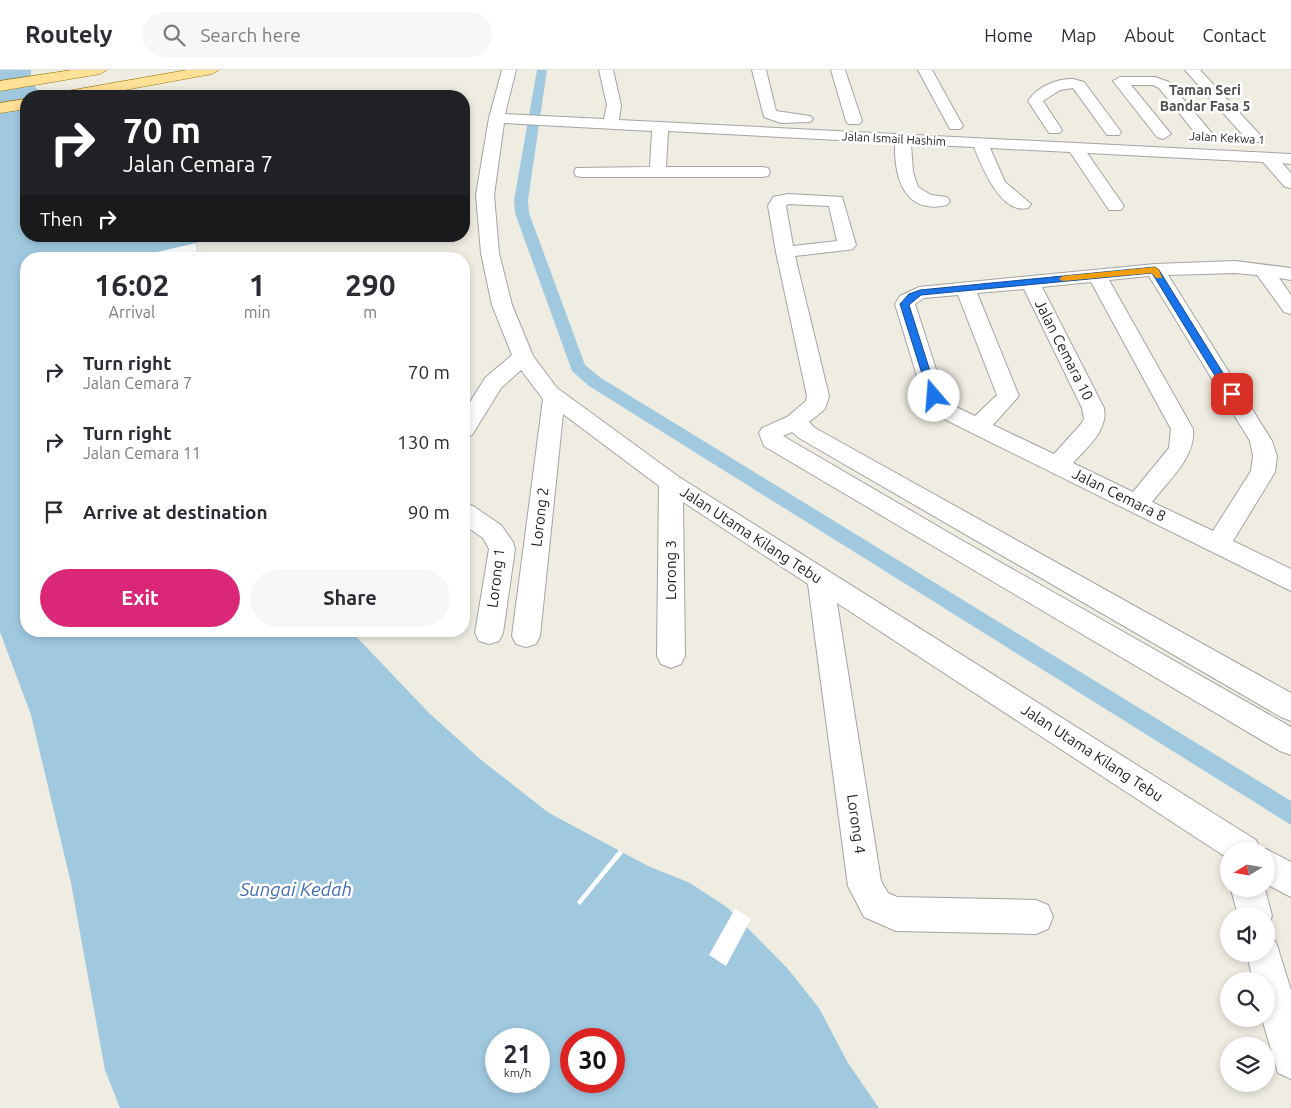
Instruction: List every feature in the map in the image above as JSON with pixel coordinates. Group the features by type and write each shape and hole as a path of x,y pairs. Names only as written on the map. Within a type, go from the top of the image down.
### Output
{"main road":[{"path":"0,86 100,70"},
{"path":"101,90 212,70"},
{"path":"0,108 20,105"}],"street":[{"name":"Jalan Utama Kilang Tebu","path":"510,70 504,81 485,195 490,253 502,305 523,357 530,371 554,398 671,483 1228,842"},
{"path":"606,70 614,105 611,124"},
{"path":"759,70 769,114 774,117 891,123"},
{"path":"838,70 854,121"},
{"path":"925,70 955,126"},
{"path":"1192,70 1255,139"},
{"path":"1163,134 1120,83 1126,80 1160,82 1207,137"},
{"path":"1054,130 1035,102 1042,92 1066,84 1078,85 1112,132"},
{"name":"Jalan Ismail Hashim","path":"497,118 1291,159"},
{"path":"936,125 974,126"},
{"path":"658,173 660,127"},
{"path":"1034,129 1074,131"},
{"path":"761,192 764,132"},
{"path":"1093,132 1129,133"},
{"name":"Jalan Kekwa 1","path":"1146,134 1273,140"},
{"path":"903,139 902,169 913,192 922,200 941,201"},
{"path":"980,143 998,184 1022,204"},
{"path":"1074,148 1115,206"},
{"path":"1268,158 1291,183"},
{"path":"582,172 762,172"},
{"path":"785,252 847,245 836,201 788,199 779,201 777,206 785,252 818,396 817,404 795,422 770,433 772,440 954,548 1291,742"},
{"path":"978,426 1008,396 965,288 1155,270 1226,266 1291,274"},
{"path":"1155,270 1261,441 1265,456 1263,472 1218,544"},
{"path":"1263,270 1291,308"},
{"path":"1097,275 1182,429 1183,440 1180,450 1136,505"},
{"name":"Jalan Cemara 10","path":"1030,282 1093,408 1095,419 1091,428 1058,465"},
{"name":"Jalan Cemara 8","path":"965,288 920,292 907,300 905,304 934,396 946,411 1291,581"},
{"path":"470,420 493,383 523,357"},
{"name":"Lorong 2","path":"526,636 554,398"},
{"path":"795,422 807,433 1291,708"},
{"name":"Lorong 3","path":"671,483 671,656"},
{"name":"Lorong 1","path":"470,516 497,534 501,541 502,549 489,633"},
{"path":"954,548 972,527"},
{"name":"Lorong 4","path":"820,579 865,886 876,905 896,914 1036,917"},
{"path":"1275,871 1291,881"},
{"path":"1266,962 1291,1060"}],"water":[{"name":"Sungai Kedah","path":"0,70 31,70 31,79 37,90 20,90 20,242 197,242 198,252 20,252 20,637 357,637 428,712 480,759 549,813 648,866 690,883 728,908 788,969 819,1008 848,1063 879,1108 120,1108 105,1070 71,883 31,715 0,632"}],"pier":[{"path":"196,243 198,252 157,252"},
{"path":"619,850 623,853 580,905 577,902"},
{"path":"735,909 751,919 726,966 709,955"}],"waterway":[{"path":"542,70 521,200 522,213 578,367 595,382 1291,814"}],"slow traffic":[{"path":"1063,279 1155,270 1159,276"}],"district":[{"name":"Taman Seri Bandar Fasa 5","path":"1205,98"}],"route":[{"path":"934,396 905,304 912,296 920,292 1155,270 1232,394"}]}
